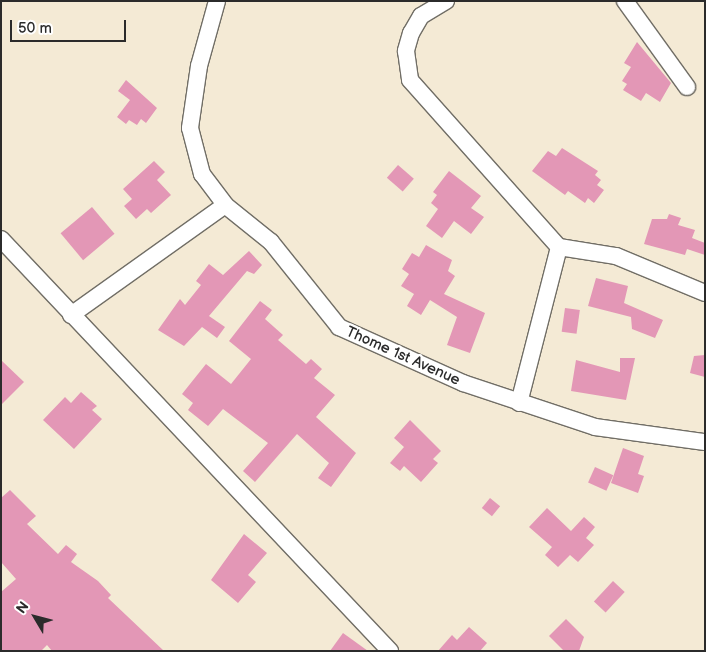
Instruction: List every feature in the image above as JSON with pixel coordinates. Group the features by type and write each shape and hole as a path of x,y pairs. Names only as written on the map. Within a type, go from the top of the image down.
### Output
{"street":[{"name":"Thome 1st Avenue","path":"217,1 208,26 190,128 202,174 225,205 271,242 322,312 339,327 396,356 519,403 595,426 705,442"},
{"path":"446,1 420,16 411,33 406,51 410,80 559,247 616,256 705,293"},
{"path":"625,1 687,87"},
{"path":"71,315 225,205"},
{"path":"1,239 390,651"},
{"path":"519,403 559,247"}],"building":[{"path":"637,42 671,83 660,102 646,93 641,101 623,90 627,84 622,81 631,67 624,63"},
{"path":"126,80 157,108 146,123 141,119 137,125 129,120 126,124 117,117 130,100 118,91"},
{"path":"562,148 598,171 595,175 601,180 597,185 604,190 594,203 588,198 585,203 568,191 565,195 532,171 548,151 556,156"},
{"path":"154,161 165,172 157,180 171,195 151,213 147,209 136,219 124,206 132,199 123,189"},
{"path":"398,165 414,179 403,192 387,178"},
{"path":"449,171 481,196 471,208 484,217 471,234 454,221 442,238 426,226 438,209 431,203 437,195 433,192"},
{"path":"92,207 114,234 83,260 61,233"},
{"path":"669,214 681,218 678,225 695,230 692,238 705,243 705,255 687,249 685,255 644,244 652,219 667,219"},
{"path":"426,245 452,260 448,271 455,276 444,294 485,313 470,353 447,345 457,317 430,300 421,315 407,306 414,294 401,286 409,274 402,269 412,253 419,257"},
{"path":"249,251 262,265 254,274 247,271 209,316 225,327 217,338 202,327 184,346 158,330 180,299 185,305 201,285 196,281 209,264 223,275"},
{"path":"596,278 628,286 624,303 663,320 655,338 632,329 631,317 588,306"},
{"path":"260,301 272,310 265,319 283,335 278,340 306,364 311,359 322,369 314,378 335,395 316,417 356,453 331,487 318,478 329,463 297,434 255,482 243,471 268,443 223,409 208,426 188,410 193,403 182,394 206,364 231,384 251,359 229,341"},
{"path":"565,308 580,310 577,334 562,332"},
{"path":"705,355 705,377 690,373 694,356"},
{"path":"620,358 635,358 626,400 571,391 576,360 620,372"},
{"path":"1,360 24,382 1,405"},
{"path":"81,392 97,406 92,410 102,419 74,449 43,420 65,397 71,403"},
{"path":"410,420 441,451 433,459 438,463 421,482 404,466 400,471 390,463 404,447 394,438"},
{"path":"623,448 644,456 638,474 644,476 638,493 611,483"},
{"path":"595,467 613,475 606,491 588,483"},
{"path":"10,490 36,516 27,524 58,554 66,545 77,554 71,562 98,581 111,595 108,598 164,651 52,651 47,645 41,651 1,651 1,592 16,579 1,562 1,498"},
{"path":"490,498 500,506 492,516 482,508"},
{"path":"547,508 571,531 584,517 595,527 586,538 594,545 578,562 570,555 558,567 545,555 552,547 529,527"},
{"path":"244,534 267,553 248,575 256,582 238,603 211,580"},
{"path":"613,581 625,592 606,612 594,601"},
{"path":"566,619 584,637 579,651 564,651 549,636"},
{"path":"469,627 487,643 480,651 438,651 452,635 457,640"},
{"path":"343,633 368,651 330,651"}]}
